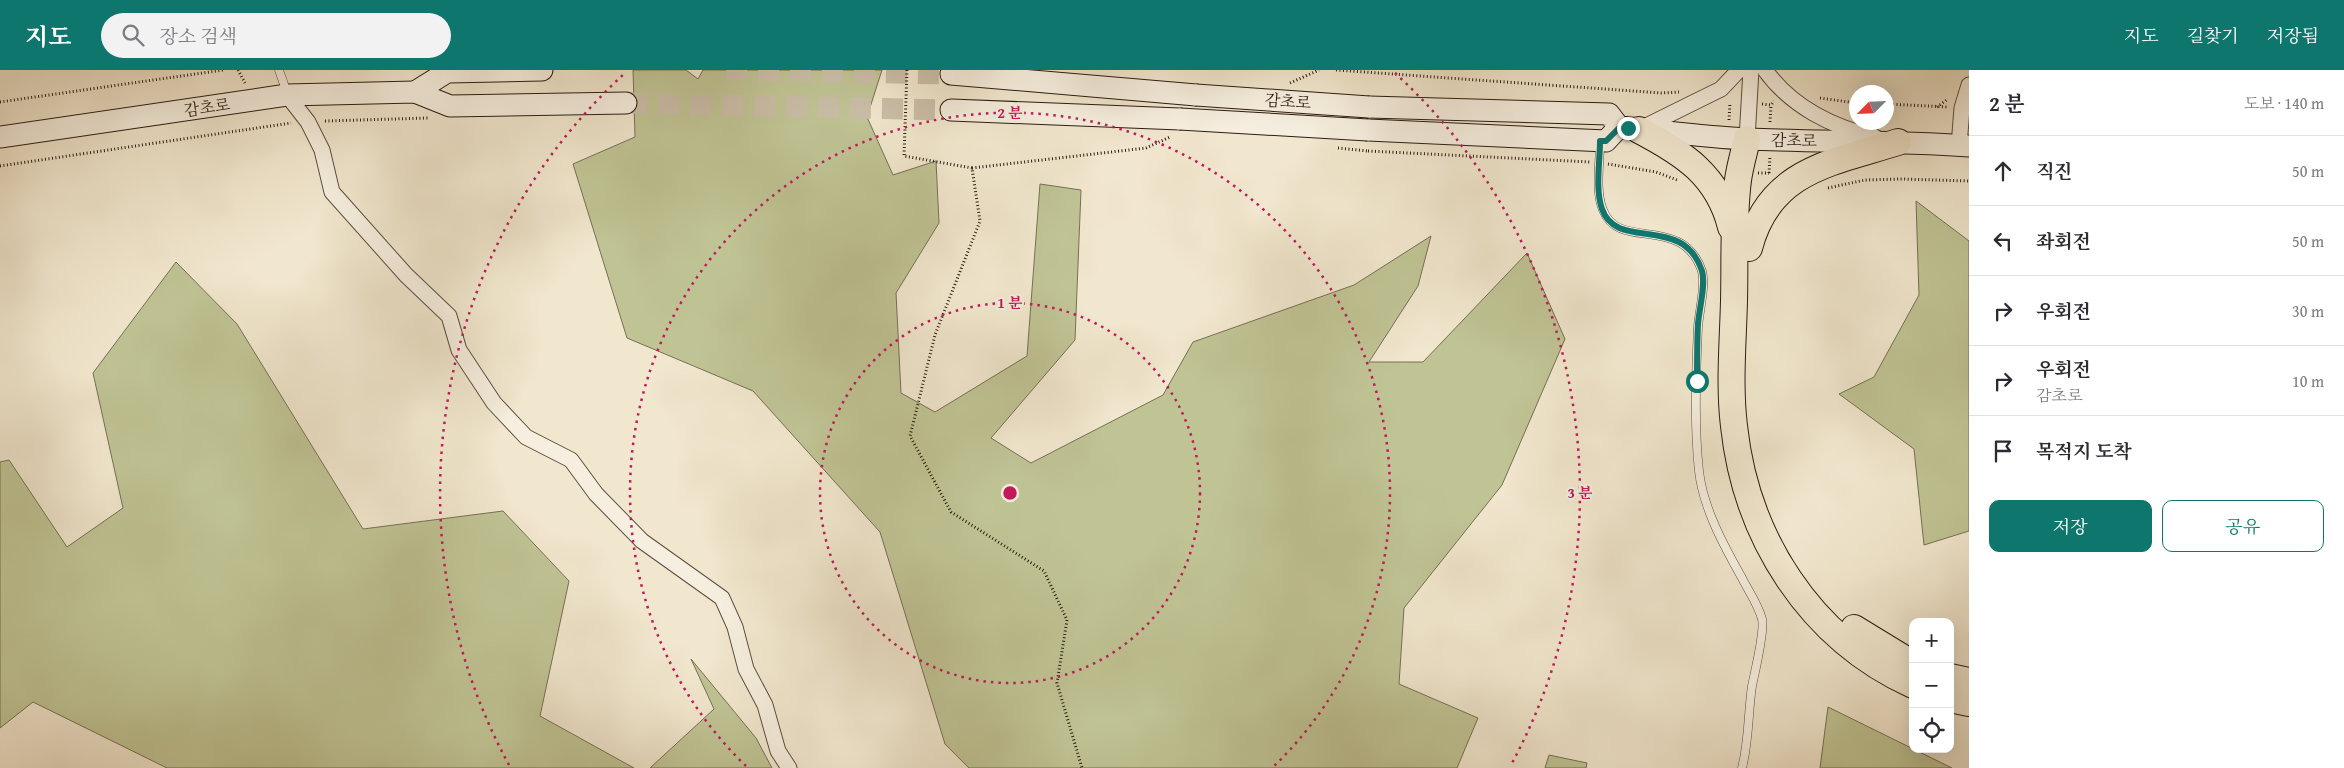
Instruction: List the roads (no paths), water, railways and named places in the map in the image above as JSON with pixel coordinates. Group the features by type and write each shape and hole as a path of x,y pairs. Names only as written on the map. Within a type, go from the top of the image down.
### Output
{"highway":[{"path":"1629,128 1665,144 1706,175 1719,193 1742,246 1746,443 1764,511 1779,541 1798,570 1824,601 1850,626 1882,648 1911,663"},
{"path":"1747,139 1751,186 1742,246 1734,426 1748,496 1760,530 1782,572 1816,616 1850,647 1885,673 1909,683"},
{"path":"1742,246 1765,206 1782,188 1823,166 1898,142"},
{"path":"1954,678 1969,681"},
{"path":"1954,700 1969,703"}],"main road":[{"path":"415,92 447,72 542,70"},
{"name":"감초로","path":"951,74 1196,95 1368,107 1609,114 1629,128 1747,139 1898,142 1964,146"},
{"name":"감초로","path":"0,137 287,95 415,92 450,106 626,103"},
{"name":"감초로","path":"951,110 1180,119 1600,141"},
{"path":"1600,141 1606,141 1629,128"}],"street":[{"path":"1629,128 1721,88 1739,70"},
{"path":"1747,139 1751,70"},
{"path":"1765,70 1783,92 1821,118 1861,134 1898,142"},
{"path":"1964,146 1962,108 1969,85"},
{"path":"287,95 308,122 322,150 332,192 406,276 449,316 459,350 494,403 526,437 571,460 596,494 642,541 722,598 735,627 746,669 766,706 778,751 789,768"}],"lane":[{"path":"279,70 287,95"},
{"path":"1600,141 1600,194 1603,210 1610,222 1623,230 1672,238 1685,246 1696,259 1702,273 1698,326 1697,381 1699,471 1706,504 1742,579 1755,600 1763,621 1752,689 1747,748 1742,768"}],"tunnel":[{"path":"726,70 951,74"},
{"path":"626,103 951,110"}]}
